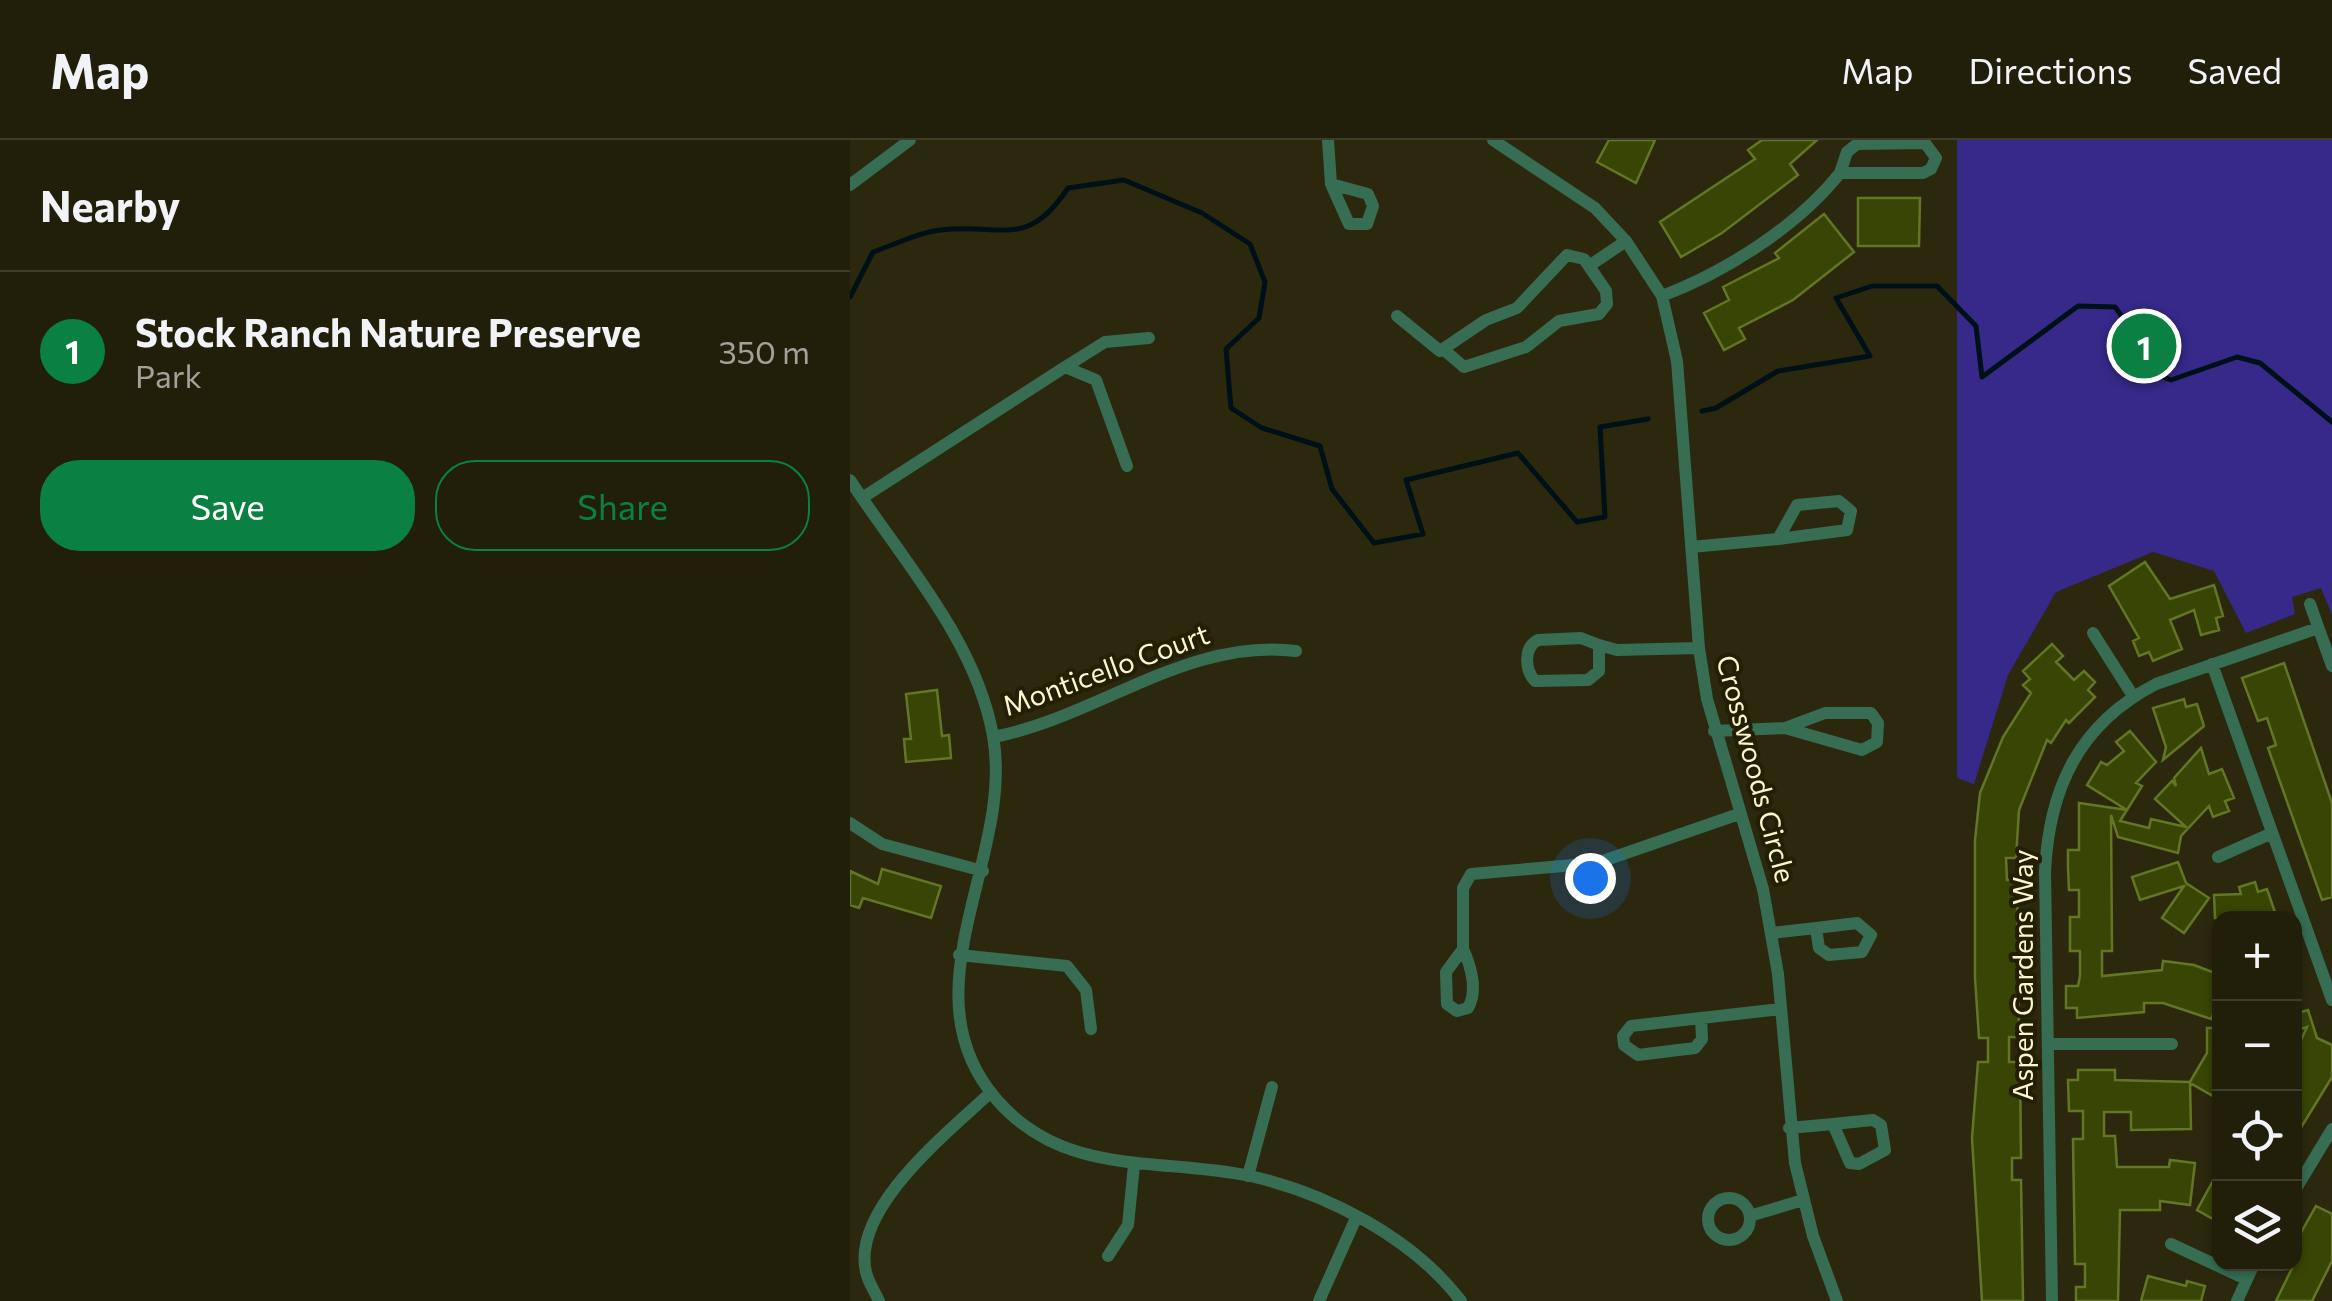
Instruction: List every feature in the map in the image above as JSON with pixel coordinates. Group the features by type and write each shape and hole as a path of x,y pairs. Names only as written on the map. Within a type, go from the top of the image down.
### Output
{"street":[{"path":"850,184 910,140"},
{"path":"1328,140 1331,184"},
{"name":"Crosswoods Circle","path":"1494,140 1595,208 1626,240 1662,296 1676,361 1698,648 1714,731 1772,933 1789,1128 1803,1200 1837,1301"},
{"path":"1662,296 1696,283 1771,235 1840,173 1846,152 1857,144 1924,143 1935,152 1935,164 1923,173 1840,173"},
{"path":"1589,266 1626,240"},
{"path":"1397,316 1464,367 1526,347 1569,317 1599,314 1608,298 1589,266 1579,256 1567,255 1517,308 1486,320 1443,349"},
{"path":"862,498 1104,342 1149,338"},
{"path":"1065,367 1096,380 1127,466"},
{"path":"850,480 962,650 980,687 993,737 996,808 960,955 956,987 962,1034 991,1092 1014,1118 1044,1140 1078,1155 1248,1176 1305,1194 1412,1251 1462,1301"},
{"path":"1691,547 1778,539 1842,533 1850,525 1851,511 1839,500 1797,506 1778,539"},
{"path":"2310,604 2332,666"},
{"name":"Aspen Gardens Way","path":"2052,1301 2045,872 2047,829 2056,793 2089,738 2132,696 2318,628"},
{"path":"2093,632 2132,696"},
{"path":"1600,644 1599,671 1588,680 1540,682 1528,672 1529,648 1538,640 1580,638 1600,644 1617,650 1698,648"},
{"name":"Monticello Court","path":"993,737 1044,724 1205,658 1255,648 1296,652"},
{"path":"2212,664 2332,1000"},
{"path":"1714,731 1785,728 1825,713 1864,712 1875,717 1879,736 1873,748 1862,750 1785,728"},
{"path":"1463,949 1463,888 1471,874 1596,864 1739,814"},
{"path":"850,824 882,844 983,870"},
{"path":"2218,857 2270,834"},
{"path":"1772,933 1816,928"},
{"path":"960,955 1067,966 1086,990 1090,1029"},
{"path":"1700,1018 1702,1038 1695,1048 1638,1055 1624,1045 1623,1036 1631,1026 1700,1018 1781,1009"},
{"path":"2048,1044 2172,1044"},
{"path":"1248,1176 1272,1086"},
{"path":"878,1301 865,1270 870,1236 885,1204 913,1166 991,1092"},
{"path":"1789,1128 1832,1124 1878,1122 1886,1150 1859,1164 1850,1162 1832,1124"},
{"path":"2301,1181 2332,1128"},
{"path":"1108,1256 1124,1238 1128,1226 1134,1164"},
{"path":"1753,1215 1803,1200"},
{"path":"1319,1301 1356,1218"},
{"path":"2171,1244 2246,1278"},
{"path":"2237,1301 2250,1271"}],"shaded area":[{"path":"1957,140 2332,140 2332,615 2321,588 2292,597 2295,614 2246,633 2214,571 2153,552 2056,592 2008,675 1974,784 1957,778"}],"building":[{"path":"1609,140 1655,140 1636,183 1597,162"},
{"path":"1762,140 1817,140 1790,164 1798,175 1722,233 1681,257 1660,222 1755,159 1748,150"},
{"path":"1858,198 1920,198 1919,246 1858,246"},
{"path":"1824,214 1854,252 1793,300 1739,328 1745,339 1724,350 1704,313 1729,300 1723,287 1779,258 1775,253"},
{"path":"2145,562 2170,599 2214,585 2223,616 2216,618 2219,630 2201,635 2194,610 2170,620 2182,649 2153,661 2149,652 2139,656 2133,641 2139,638 2109,586"},
{"path":"2052,644 2063,656 2056,662 2074,680 2084,671 2095,682 2088,690 2095,697 2069,723 2066,720 2051,743 2047,740 2019,810 2016,858 2006,858 2007,880 2017,880 2019,1037 2009,1037 2009,1062 2020,1062 2021,1158 2012,1158 2012,1180 2021,1180 2023,1301 1982,1301 1972,1138 1978,1062 1988,1062 1988,1038 1979,1038 1975,978 1975,840 1980,793 2003,737 2031,693 2023,685 2030,679 2023,671"},
{"path":"2284,663 2332,803 2332,897 2322,900 2268,748 2276,745 2267,718 2258,721 2242,678"},
{"path":"937,690 942,736 949,735 951,758 906,762 904,739 911,739 906,694"},
{"path":"2184,699 2186,707 2197,704 2204,726 2163,760 2166,747 2153,708"},
{"path":"2130,731 2156,762 2136,783 2142,786 2127,810 2087,785 2101,762 2107,765 2124,751 2116,742"},
{"path":"2201,748 2209,774 2222,769 2234,798 2225,801 2229,811 2213,817 2209,806 2181,836 2178,853 2118,837 2111,815 2112,951 2102,951 2102,976 2162,970 2163,961 2194,965 2212,972 2212,1017 2163,1003 2144,1003 2144,1012 2077,1018 2077,1008 2066,1008 2066,986 2078,986 2080,976 2080,951 2070,951 2070,917 2079,917 2079,890 2069,890 2068,867 2068,850 2079,850 2079,803 2127,810 2120,821 2149,828 2151,819 2186,827 2155,799 2172,781 2176,786 2174,778"},
{"path":"2178,862 2186,883 2209,898 2184,933 2162,918 2184,886 2140,900 2132,877"},
{"path":"882,869 941,886 931,918 863,898 859,908 850,905 850,871 878,884"},
{"path":"2255,882 2258,892 2267,889 2275,911 2215,911 2214,895 2241,894 2239,887"},
{"path":"2308,1010 2317,1038 2332,1045 2332,1077 2302,1126 2302,1038 2307,1027 2302,1029 2302,1012"},
{"path":"2207,1028 2212,1028 2212,1095 2190,1083 2191,1129 2131,1130 2131,1112 2104,1112 2104,1136 2115,1136 2117,1167 2169,1167 2170,1160 2195,1163 2190,1205 2160,1201 2160,1210 2120,1210 2118,1301 2076,1301 2076,1287 2085,1287 2085,1264 2075,1264 2073,1139 2083,1139 2083,1111 2069,1111 2068,1080 2078,1080 2078,1070 2115,1070 2115,1080 2190,1082 2207,1053"},
{"path":"2212,1183 2212,1218 2197,1210"},
{"path":"2316,1206 2332,1214 2332,1261 2312,1301 2276,1301 2291,1271 2302,1271 2302,1231"},
{"path":"2148,1276 2186,1286 2187,1281 2205,1286 2201,1301 2141,1301"}],"waterway":[{"path":"850,297 873,252 933,231 1026,227 1039,220 1068,188 1124,180 1202,213 1250,244 1265,282 1259,318 1226,349 1231,408 1262,428 1320,446 1332,489 1374,543 1423,534 1406,480 1518,453 1577,522 1605,517 1600,427 1648,419"},
{"path":"1702,411 1716,408 1778,371 1870,356 1836,298 1872,286 1937,286 1976,326 1982,377 2078,306 2115,307 2135,334 2141,369 2171,380 2237,357 2260,363 2332,422"}],"place":[{"name":"Stock Ranch Nature Preserve","path":"2144,346"}]}
